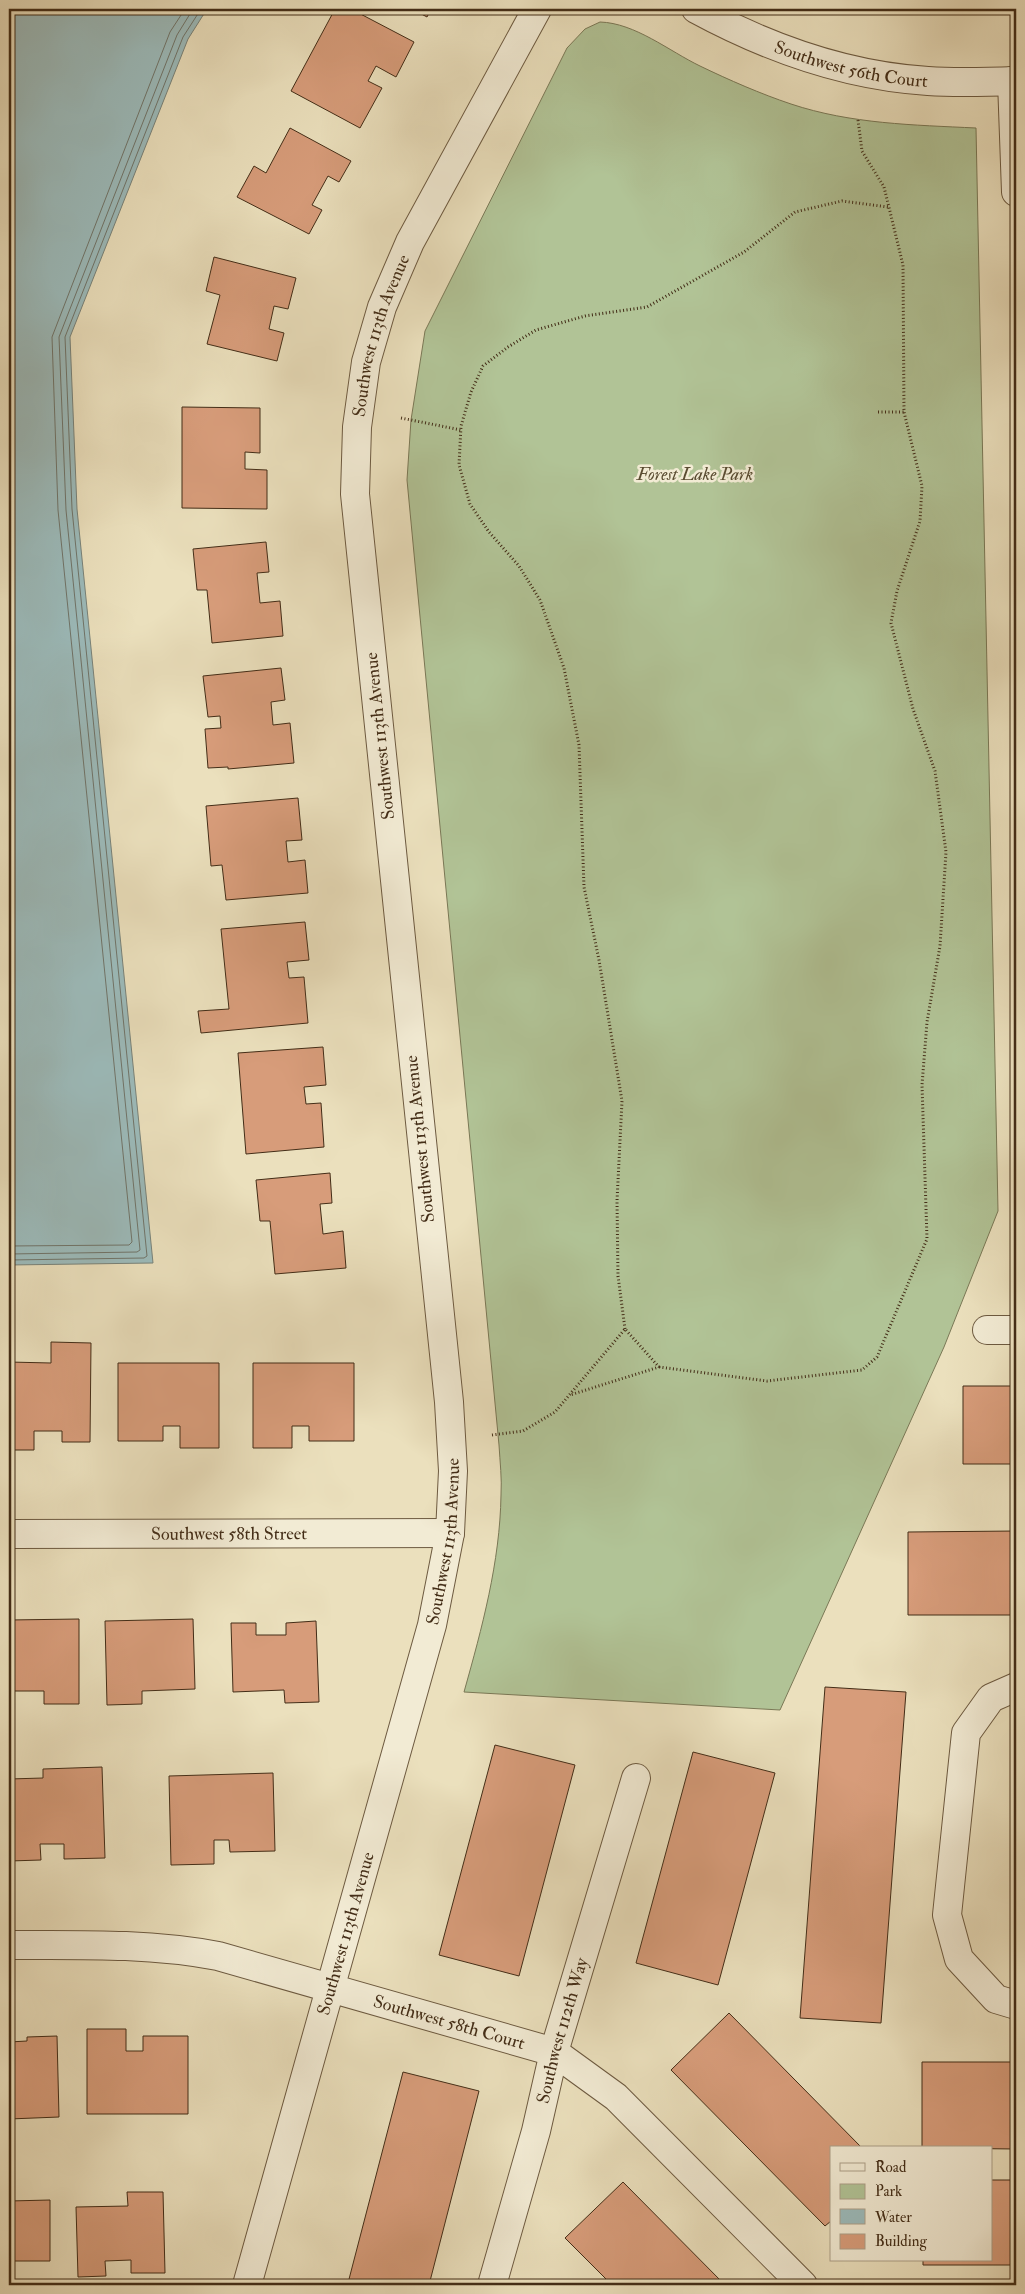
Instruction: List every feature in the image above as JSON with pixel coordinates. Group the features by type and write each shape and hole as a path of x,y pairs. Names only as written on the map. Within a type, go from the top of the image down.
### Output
{"street":[{"name":"Southwest 113th Avenue","path":"247,2285 432,1625 450,1533 453,1471 449,1402 354,494 357,427 366,362 382,307 410,242 536,9"},
{"name":"Southwest 56th Court","path":"696,9 761,40 842,67 880,75 928,81 1014,81"},
{"path":"1014,81 1016,192"},
{"path":"987,1330 1016,1330"},
{"name":"Southwest 58th Street","path":"9,1534 450,1533"},
{"path":"1016,1687 992,1698 966,1733 947,1915 959,1959 996,1999 1016,2005"},
{"name":"Southwest 112th Way","path":"492,2285 536,2131 554,2052 636,1778"},
{"name":"Southwest 58th Court","path":"9,1945 129,1945 176,1948 218,1956 554,2052 616,2097 803,2285"}],"path":[{"path":"570,1395 660,1367 767,1381 862,1370 877,1357 928,1239 922,1084 928,1022 940,946 946,852 935,771 913,709 891,623 897,591 920,521 922,486 904,412 903,265 884,187 862,151 858,120"},
{"path":"660,1367 625,1329 618,1276 617,1201 622,1101 599,960 584,887 579,745 564,668 540,600 519,566 489,532 470,504 459,465 461,430 471,392 483,366 508,347 536,330 585,316 647,308 744,252 795,212 842,201 888,207"},
{"path":"878,412 904,412"},
{"path":"401,418 461,430"},
{"path":"492,1435 523,1431 555,1412 625,1329"}],"green space":[{"name":"Forest Lake Park","path":"600,22 626,27 639,32 688,60 734,82 814,111 860,120 976,128 998,1211 944,1347 780,1710 464,1692 494,1570 500,1520 501,1477 407,480 411,420 425,331 567,48 585,29"}],"water":[{"path":"9,9 207,9 188,39 70,337 77,509 153,1263 9,1265"}],"building":[{"path":"335,9 351,9 414,42 396,77 376,66 368,81 382,88 360,128 291,91"},
{"path":"412,9 431,9 427,17"},
{"path":"290,128 351,161 339,182 328,176 312,205 322,210 309,234 237,197 254,166 266,173"},
{"path":"214,257 296,278 288,309 274,306 269,329 284,333 277,361 207,344 220,295 206,291"},
{"path":"182,407 260,408 260,453 245,452 245,469 267,470 267,509 182,508"},
{"path":"266,542 269,572 257,573 260,603 280,601 283,636 212,643 207,590 197,590 193,549"},
{"path":"281,668 285,700 271,702 273,725 290,723 294,763 228,769 228,767 208,768 205,729 221,728 220,716 208,717 203,676"},
{"path":"298,798 302,840 286,841 288,862 305,860 308,893 226,900 222,865 211,866 206,806"},
{"path":"305,922 309,960 287,962 289,978 304,977 308,1023 201,1033 198,1011 229,1009 221,929"},
{"path":"323,1047 326,1085 304,1087 306,1104 321,1103 324,1147 246,1154 238,1053"},
{"path":"330,1173 332,1203 320,1204 323,1234 343,1231 346,1268 275,1274 270,1221 260,1221 256,1180"},
{"path":"51,1342 91,1343 90,1442 62,1442 62,1431 34,1431 34,1450 9,1450 9,1362 51,1363"},
{"path":"118,1363 219,1363 219,1448 180,1448 180,1426 163,1426 163,1441 118,1441"},
{"path":"253,1363 354,1363 354,1441 309,1441 309,1426 292,1426 292,1448 253,1448"},
{"path":"963,1386 1016,1386 1016,1464 963,1464"},
{"path":"1016,1531 1016,1615 908,1615 908,1532"},
{"path":"79,1619 79,1704 44,1704 44,1691 9,1691 9,1620"},
{"path":"193,1619 195,1689 142,1691 142,1704 107,1705 105,1621"},
{"path":"316,1621 319,1702 285,1703 284,1690 233,1692 231,1623 256,1623 256,1635 286,1635 286,1623"},
{"path":"825,1687 906,1692 881,2023 800,2018"},
{"path":"1016,1721 1016,1802 1015,1802"},
{"path":"495,1745 575,1765 519,1976 439,1955"},
{"path":"693,1752 775,1773 718,1985 636,1963"},
{"path":"102,1767 105,1858 64,1859 64,1844 40,1844 41,1860 9,1861 9,1779 43,1778 43,1769"},
{"path":"273,1773 275,1851 230,1852 229,1840 214,1840 214,1864 171,1865 169,1776"},
{"path":"1014,1870 1016,1870 1016,1953 1014,1953"},
{"path":"729,2013 860,2146 830,2146 830,2222 825,2226 671,2070"},
{"path":"87,2029 126,2029 126,2051 143,2051 143,2036 188,2036 188,2114 87,2114"},
{"path":"57,2036 59,2117 9,2119 9,2042 27,2041 27,2037"},
{"path":"922,2062 1016,2062 1016,2149 992,2149 992,2146 922,2146"},
{"path":"403,2072 479,2091 429,2285 356,2285 348,2283"},
{"path":"992,2180 1016,2180 1016,2265 923,2265 923,2262 992,2262"},
{"path":"623,2182 725,2285 612,2285 565,2238"},
{"path":"127,2192 163,2192 165,2273 131,2273 131,2260 105,2261 106,2276 78,2277 76,2207 128,2206"},
{"path":"50,2200 50,2261 9,2261 9,2201"}]}
